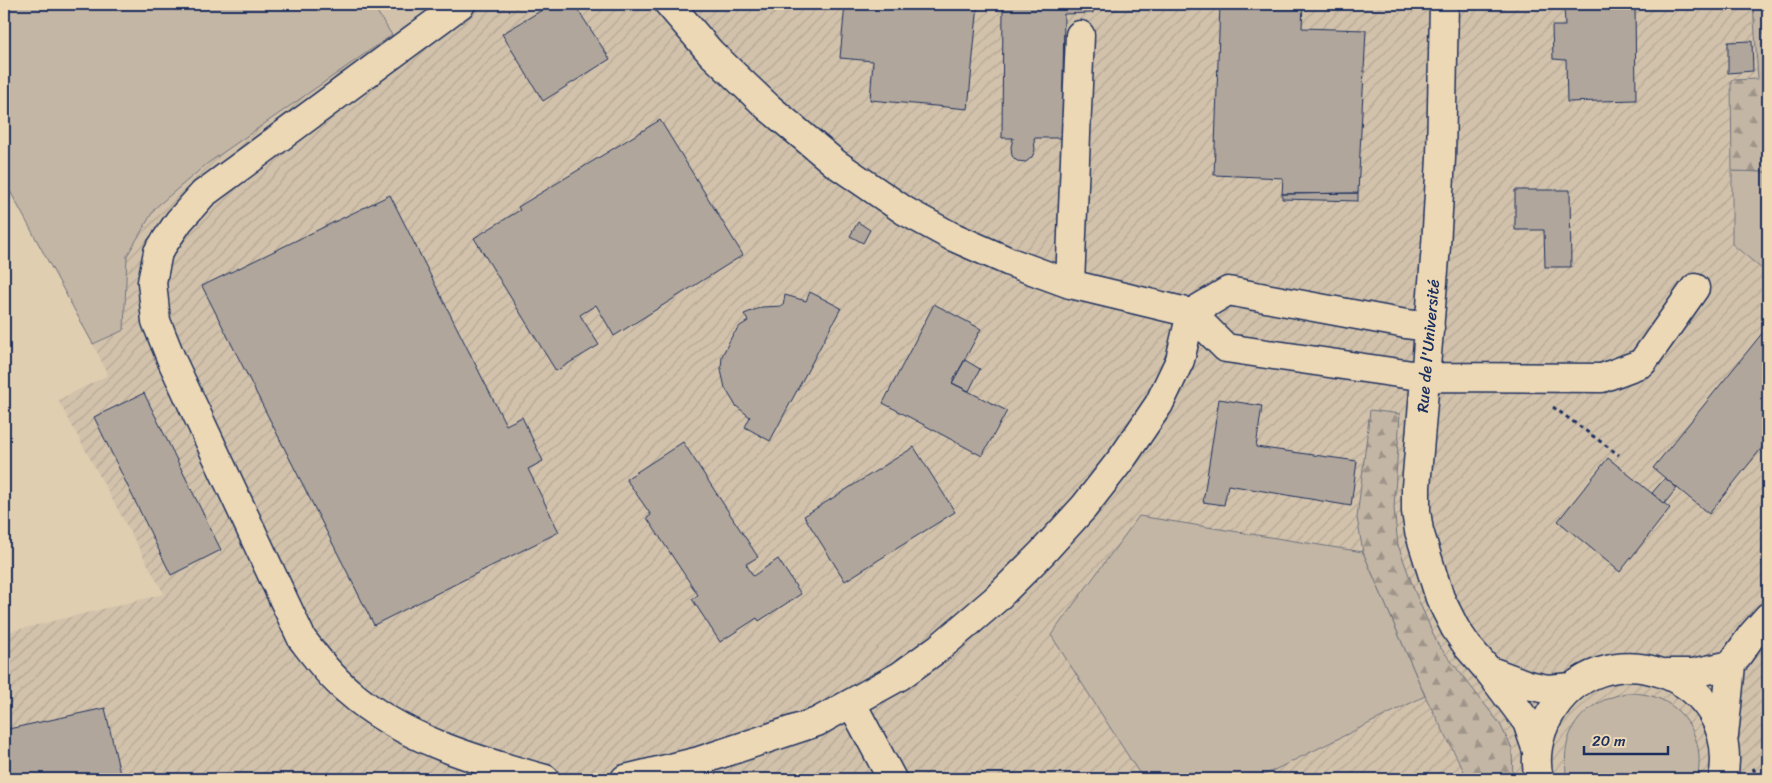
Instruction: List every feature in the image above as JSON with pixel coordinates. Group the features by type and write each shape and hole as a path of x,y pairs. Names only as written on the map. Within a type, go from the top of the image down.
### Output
{"street":[{"path":"461,4 203,194 178,220 158,252 152,282 156,320 172,361 302,639 323,666 348,691 386,720 427,740 491,764 545,779"},
{"path":"669,4 711,53 768,107 834,163 906,211 951,236 1010,262 1070,284 1191,313 1226,348 1426,377 1602,378 1642,362 1696,288"},
{"name":"Rue de l'Université","path":"1444,4 1441,158 1430,327 1416,487 1416,511 1419,531 1440,598 1455,628 1527,722 1537,750"},
{"path":"1070,284 1080,36"},
{"path":"625,779 699,761 817,722 900,676 940,647 1015,580 1084,506 1123,457 1159,404 1180,360 1191,313 1228,291 1430,327"},
{"path":"1723,779 1725,770 1723,740 1731,665 1752,635 1768,617"},
{"path":"1539,779 1537,772 1537,750 1543,726 1555,705 1572,686 1594,674 1618,667 1643,667 1667,673 1693,673 1731,665"},
{"name":"Rue de l'Université","path":"1488,670 1528,686 1547,688 1572,686"},
{"path":"1667,673 1697,693 1709,707 1718,723 1723,740"},
{"path":"852,704 892,779"}],"path":[{"path":"1550,405 1618,455"},
{"path":"1755,772 1768,778"}],"shaded area":[{"path":"372,4 440,4 392,35"},
{"path":"440,4 1753,4 1759,79 1731,80 1732,244 1768,274 1768,779 4,779 4,633 164,594 58,400 108,375 93,344 124,330 127,256 155,208 208,163 392,35"}],"green space":[{"path":"4,4 372,4 392,35 208,163 155,208 127,256 124,330 93,344 4,180"},
{"path":"1753,4 1768,4 1768,172 1732,171 1731,80 1758,79"},
{"path":"1732,171 1768,172 1768,274 1732,244"},
{"path":"1370,410 1400,414 1394,508 1398,545 1415,592 1437,643 1500,724 1512,749 1513,779 1468,779 1425,696 1363,552 1357,518"},
{"path":"1139,516 1363,552 1425,696 1256,779 1143,779 1051,635"},
{"path":"1626,693 1656,697 1671,705 1680,713 1693,732 1697,743 1699,767 1697,779 1567,779 1566,748 1576,722 1596,704"}],"building":[{"path":"552,4 574,4 610,59 543,101 502,34"},
{"path":"845,4 978,4 968,109 870,100 873,61 840,58"},
{"path":"1003,4 1094,4 1093,13 1064,14 1062,138 1034,138 1035,150 1032,157 1026,162 1017,161 1012,156 1013,138 1002,138"},
{"path":"1220,4 1303,4 1302,28 1366,30 1358,193 1282,194 1283,178 1214,175"},
{"path":"1564,4 1635,4 1636,100 1567,102 1566,60 1553,59 1552,26 1565,26"},
{"path":"1752,41 1753,71 1728,73 1728,42"},
{"path":"660,120 743,255 614,336 596,305 580,315 599,345 556,371 474,238 520,210 518,207"},
{"path":"1515,190 1570,190 1571,267 1545,267 1544,230 1515,230"},
{"path":"1358,193 1358,201 1282,199 1282,194"},
{"path":"390,195 506,425 522,417 543,461 528,469 559,532 374,625 202,286"},
{"path":"858,222 870,230 863,243 850,236"},
{"path":"810,292 841,308 770,441 745,427 750,417 736,406 725,388 721,370 722,356 732,336 740,326 748,321 744,314 762,307 783,306 785,295 806,301"},
{"path":"934,304 981,329 952,383 1007,411 982,456 883,403"},
{"path":"1768,326 1768,440 1709,514 1653,468"},
{"path":"965,360 980,369 969,391 952,383"},
{"path":"144,393 221,550 171,575 94,417"},
{"path":"1219,399 1262,406 1256,447 1357,461 1351,506 1228,485 1224,505 1203,502"},
{"path":"683,442 758,557 746,564 753,576 778,559 801,594 759,621 757,618 720,642 692,599 698,595 647,518 651,515 626,479"},
{"path":"914,447 955,512 845,581 804,516"},
{"path":"1608,458 1670,508 1620,572 1558,521"},
{"path":"1665,478 1677,488 1664,504 1652,493"},
{"path":"105,708 121,778 4,779 4,730"}]}
